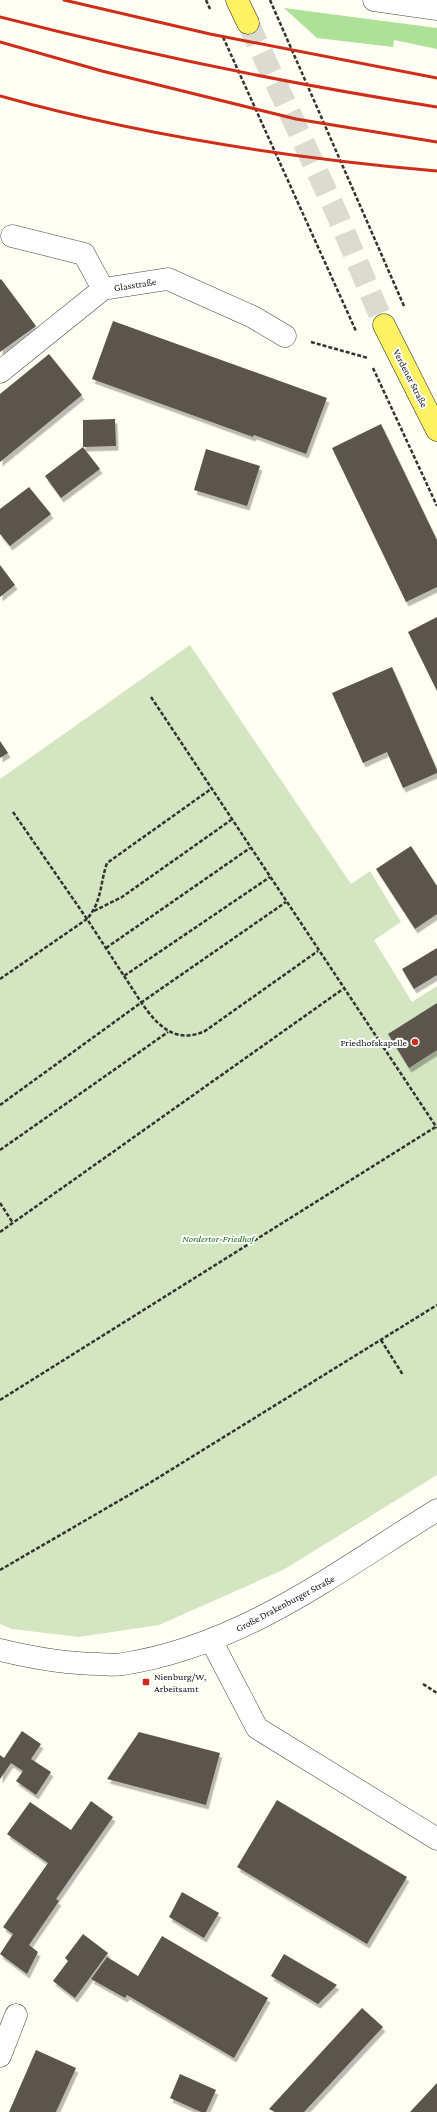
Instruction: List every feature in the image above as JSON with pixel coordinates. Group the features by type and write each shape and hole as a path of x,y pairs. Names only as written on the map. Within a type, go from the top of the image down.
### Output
{"main road":[{"path":"237,0 248,23"},
{"name":"Verdener Straße","path":"384,325 437,430"}],"street":[{"path":"374,0 437,9"},
{"path":"12,236 84,254 103,289"},
{"name":"Glasstraße","path":"0,372 103,289 168,279 253,317 285,336"},
{"name":"Große Drakenburger Straße","path":"0,1650 37,1659 81,1664 122,1665 172,1653 211,1640 251,1623 324,1583 437,1510"},
{"path":"211,1640 257,1728 437,1839"},
{"path":"0,2056 16,2015"}],"path":[{"path":"206,0 213,14"},
{"path":"270,0 406,311"},
{"path":"222,36 359,336"},
{"path":"285,336 368,358"},
{"path":"365,350 437,506"},
{"path":"0,1400 437,1126 318,951 151,697"},
{"path":"0,979 87,919 94,911 100,896 107,863 211,789"},
{"path":"13,812 87,919 149,1013 168,1032 179,1036 192,1037 205,1031 318,951"},
{"path":"94,911 122,897 232,820"},
{"path":"106,948 250,848"},
{"path":"124,976 270,877"},
{"path":"0,1105 142,1002 286,902"},
{"path":"0,1232 343,988"},
{"path":"0,1150 168,1032"},
{"path":"0,1203 13,1223"},
{"path":"0,1570 148,1484 437,1305"},
{"path":"381,1340 403,1375"},
{"path":"423,1684 437,1693"}],"green space":[{"path":"284,8 437,28 437,49 394,40 393,47 317,38"},
{"name":"Nordertor-Friedhof","path":"190,645 351,884 370,871 401,922 374,940 412,1002 437,986 437,1475 283,1570 159,1625 79,1637 12,1629 0,1624 0,779"}],"building":[{"path":"1,279 36,326 0,352 0,280"},
{"path":"113,321 327,398 306,454 254,435 253,437 92,379"},
{"path":"49,354 82,395 0,462 0,394"},
{"path":"115,419 116,446 83,447 83,420"},
{"path":"381,424 437,540 437,587 406,602 332,448"},
{"path":"83,447 100,469 61,498 45,476"},
{"path":"206,449 260,466 247,506 194,490"},
{"path":"29,487 51,514 10,546 0,534 0,509"},
{"path":"0,565 15,585 0,597"},
{"path":"437,617 437,691 408,632"},
{"path":"392,667 437,770 437,773 403,788 387,752 363,763 332,693"},
{"path":"0,741 8,753 0,758"},
{"path":"411,846 437,886 437,914 415,929 376,869"},
{"path":"437,948 437,975 414,989 402,969"},
{"name":"Friedhofskapelle","path":"437,1003 437,1050 409,1068 388,1034"},
{"path":"22,1731 41,1744 31,1759 51,1772 36,1795 16,1781 23,1771 11,1763 0,1779 0,1755 4,1758"},
{"path":"139,1732 220,1753 206,1805 107,1779"},
{"path":"277,1800 407,1877 367,1944 237,1867"},
{"path":"91,1801 113,1817 56,1899 59,1901 29,1945 38,1952 27,1974 0,1954 13,1934 3,1927 48,1863 7,1834 30,1802 71,1830"},
{"path":"182,1892 219,1913 204,1938 169,1917"},
{"path":"83,1934 108,1953 75,1998 53,1981 68,1961 65,1958"},
{"path":"162,1936 268,1998 234,2058 127,1995 125,1998 91,1979 107,1957 138,1976"},
{"path":"284,1954 337,1985 318,2004 271,1976"},
{"path":"362,2008 383,2027 304,2112 275,2112 269,2109"},
{"path":"36,2050 76,2068 56,2112 9,2112"},
{"path":"180,2074 216,2090 206,2112 201,2112 170,2098"},
{"path":"437,2083 437,2112 410,2112"}],"tunnel":[{"path":"248,23 336,212 384,325"}],"railway":[{"path":"64,0 210,34 437,78"},
{"path":"0,17 163,56 272,78 437,107"},
{"path":"0,42 102,71 296,119 437,142"},
{"path":"0,96 108,123 217,144 382,166 437,171"}],"place":[{"name":"Friedhofskapelle","path":"415,1042"},
{"name":"Nienburg/W, Arbeitsamt","path":"146,1682"}]}
